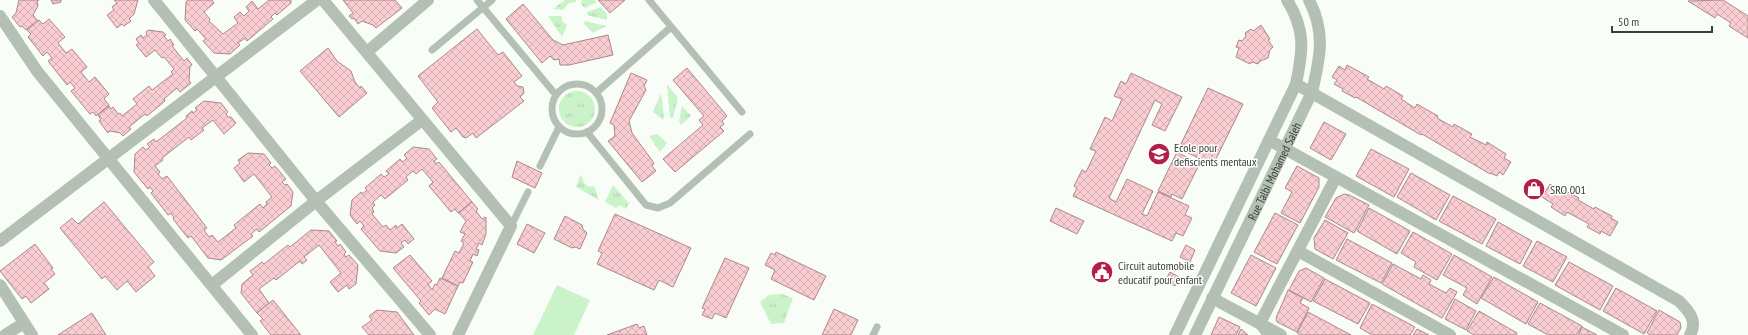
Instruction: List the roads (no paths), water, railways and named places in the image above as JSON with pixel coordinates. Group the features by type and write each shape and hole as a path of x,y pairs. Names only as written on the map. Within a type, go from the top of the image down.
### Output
{"street":[{"path":"154,0 316,201 430,335"},
{"path":"0,241 317,0"},
{"path":"323,0 511,226 458,335"},
{"path":"367,52 428,0"},
{"name":"Rue Talbi Mohamed Saleh","path":"1175,335 1296,84 1302,50 1302,36 1296,15 1286,0"},
{"name":"Rue Talbi Mohamed Saleh","path":"1195,335 1312,92 1320,55 1320,44 1316,14 1309,0"},
{"path":"0,16 37,72 110,158 252,335"},
{"path":"1296,84 1673,297 1691,314 1694,329 1690,335"},
{"path":"212,285 316,201 422,120"},
{"path":"1269,140 1623,335"},
{"path":"1260,323 1336,177"},
{"path":"1298,251 1450,335"},
{"path":"0,285 32,335"},
{"path":"1212,298 1281,335"},
{"path":"5,335 24,323"},
{"path":"1260,323 1270,335"}],"lane":[{"path":"477,0 556,95"},
{"path":"432,50 492,0"},
{"path":"649,0 742,112"},
{"path":"596,93 671,27"},
{"path":"576,84 583,85 596,93 600,100 602,115 594,128 587,132 572,134 559,126 554,120 552,112 553,103 556,95 561,90 576,84"},
{"path":"540,166 559,126"},
{"path":"587,132 646,205 658,208 670,203 750,134"},
{"path":"511,226 528,192"},
{"path":"873,335 877,327"}],"place":[{"name":"Ecole pour defiscients mentaux","path":"1159,154"},
{"name":"SRO 001","path":"1534,189"},
{"name":"Circuit automobile educatif pour enfant","path":"1102,272"}]}
